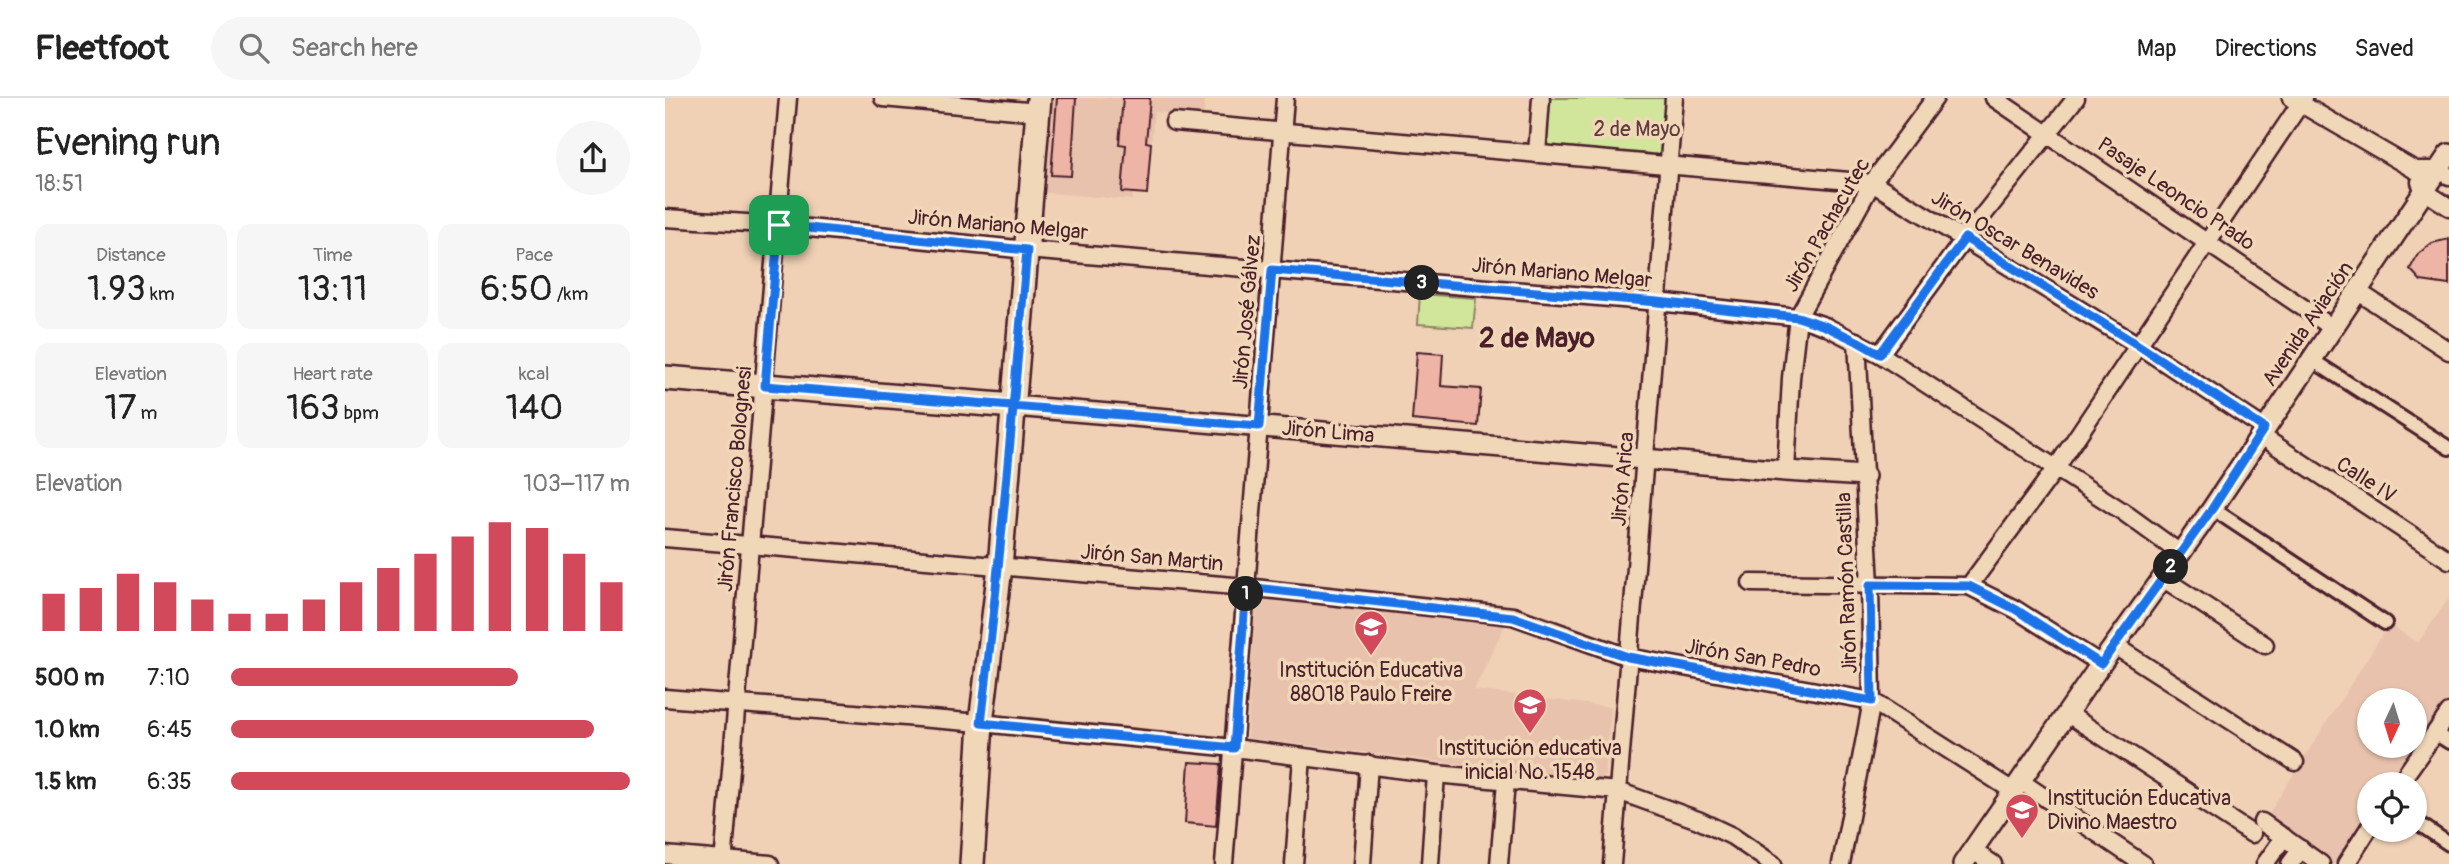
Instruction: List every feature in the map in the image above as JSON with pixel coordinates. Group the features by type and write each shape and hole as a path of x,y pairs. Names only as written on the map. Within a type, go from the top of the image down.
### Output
{"main road":[{"path":"972,864 981,723 1000,567 1039,105"},
{"name":"Jirón Lima","path":"665,377 1014,406"}],"street":[{"name":"Jirón Francisco Bolognesi","path":"723,862 788,98"},
{"path":"883,98 1039,105"},
{"name":"Jirón José Gálvez","path":"1224,864 1285,98"},
{"path":"1537,154 1541,98"},
{"name":"Jirón Arica","path":"1612,864 1674,98"},
{"name":"Jirón Pachacutec","path":"1786,471 1791,378 1798,317 1872,183 1935,98"},
{"name":"Pasaje Leoncio Prado","path":"1994,98 2333,328"},
{"path":"1880,354 1965,238 2076,98"},
{"path":"1969,586 2056,468 2208,241 2298,100 2415,170 2424,191 2449,207"},
{"name":"Jirón Oscar Benavides","path":"1174,122 1872,183 2138,345 2262,432"},
{"path":"2415,170 2446,167"},
{"name":"Avenida Aviación","path":"1968,857 2180,553 2217,512 2262,432 2424,191 2446,167"},
{"name":"Jirón Mariano Melgar","path":"665,218 779,225 1027,250 1658,302 1798,317 1825,326 1880,354 2056,468 2180,553"},
{"path":"2357,291 2449,351"},
{"name":"Jirón Ramón Castilla","path":"1841,864 1872,701 1870,585 1857,341"},
{"path":"2312,360 2449,448"},
{"name":"Jirón Lima","path":"1014,406 1865,476"},
{"name":"Calle IV","path":"2262,432 2449,559"},
{"path":"2217,512 2385,623"},
{"name":"Jirón San Martin","path":"665,538 1246,587 1513,617 1628,657"},
{"path":"2164,579 2265,645"},
{"path":"1751,583 1969,586 2015,609 2101,664"},
{"path":"2115,646 2295,762"},
{"name":"Jirón San Pedro","path":"1628,657 1872,701 2143,864"},
{"path":"665,698 981,723 1234,748 1436,774 1618,792 1698,820 1733,836 1773,864"},
{"path":"2410,772 2442,737 2449,713"},
{"path":"2068,714 2257,828 2284,837 2321,864"},
{"path":"1294,864 1302,757"},
{"path":"1362,864 1369,764"},
{"path":"1430,864 1436,774"},
{"path":"1499,864 1506,782"},
{"path":"2427,829 2449,844"},
{"path":"2265,864 2284,837"},
{"path":"2346,864 2360,842"},
{"path":"2290,864 2301,849"},
{"path":"665,856 770,864"},
{"path":"1968,857 1993,864"}],"shaded area":[{"path":"1046,98 1205,98 1203,116 1154,112 1147,194 1133,193 1132,200 1038,192"},
{"path":"2449,598 2449,699 2427,731 2427,688 2357,688 2357,758 2408,758 2398,772 2357,772 2357,832 2335,864 2330,864 2266,818 2389,624 2418,643"},
{"name":"Institución Educativa 88018 Paulo Freire","path":"1256,600 1459,617 1505,625 1474,690 1611,707 1605,777 1600,781 1247,738"}],"green space":[{"name":"2 de Mayo","path":"1544,98 1671,98 1666,163 1539,152"},
{"path":"1420,294 1476,298 1473,328 1418,324"}],"building":[{"path":"1057,98 1076,98 1071,176 1051,175"},
{"path":"1123,98 1150,98 1146,142 1151,143 1147,194 1122,192 1126,145 1119,144"},
{"path":"2449,239 2449,285 2421,281 2410,269 2418,254 2432,243"},
{"path":"1417,352 1443,354 1441,386 1481,389 1478,426 1412,420"},
{"path":"1189,762 1221,764 1216,826 1185,823"}],"place":[{"name":"Institución Educativa 88018 Paulo Freire","path":"1371,657"},
{"name":"Institución educativa inicial No. 1548","path":"1530,735"},
{"name":"Institución Educativa Divino Maestro","path":"2022,840"}],"district":[{"name":"2 de Mayo","path":"1537,338"}],"route":[{"path":"779,225 765,386 1014,406 1259,426 1272,270 1658,302 1798,317 1825,326 1880,354 1965,238 2138,345 2264,428 2164,579 2101,664 2015,609 1969,586 1870,585 1872,701 1628,657 1513,617 1246,587 1234,748 981,723 1000,567 1014,406 1027,250 779,225"}]}
